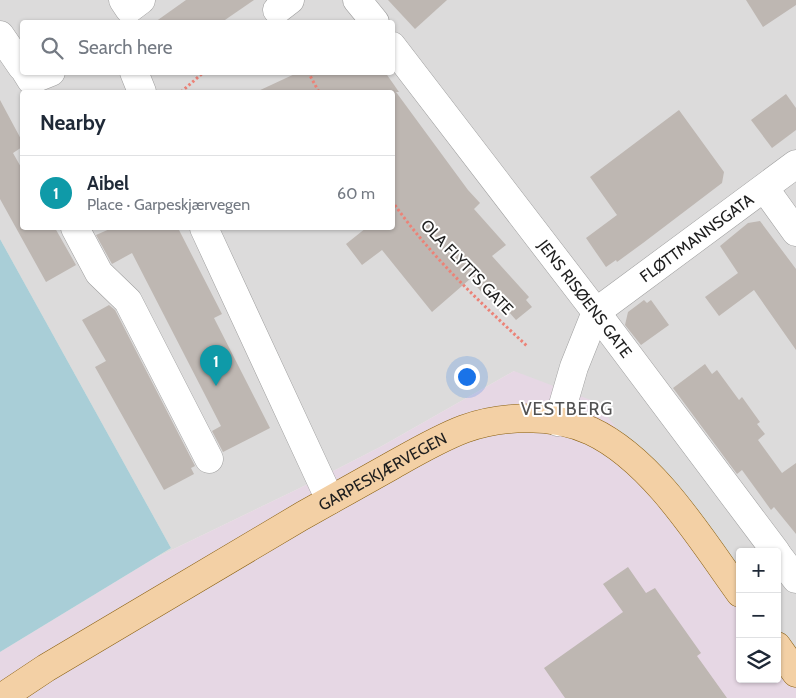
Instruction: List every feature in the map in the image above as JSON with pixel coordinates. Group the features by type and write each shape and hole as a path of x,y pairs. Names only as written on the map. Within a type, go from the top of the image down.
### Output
{"main road":[{"name":"GARPESKJÆRVEGEN","path":"1,696 330,500 422,449 464,429 496,421 524,418 558,422 590,430 615,444 637,461 691,526 736,588"},
{"path":"781,652 796,673"}],"street":[{"path":"357,0 372,20"},
{"path":"0,35 20,60"},
{"name":"JENS RISØENS GATE","path":"395,50 596,312 772,548"},
{"path":"135,75 141,90"},
{"name":"FLØTTMANNSGATA","path":"596,312 765,189 796,164"},
{"path":"765,189 796,232"},
{"path":"76,230 99,273 128,301 209,459"},
{"path":"205,230 330,500"},
{"path":"558,422 574,367 596,312"},
{"name":"JENS RISØENS GATE","path":"781,560 796,579"}],"path":[{"path":"183,90 201,75"},
{"path":"310,75 318,90"},
{"name":"OLA FLYTTS GATE","path":"395,205 407,222 464,286 527,346"}],"shaded area":[{"path":"0,0 796,0 796,676 781,654 781,548 736,548 736,589 514,371 382,446 153,559 171,548 0,239"},
{"path":"514,371 596,402 712,551 736,587 736,683 781,683 781,654 796,676 796,698 0,698 0,652 153,559 382,446"}],"water":[{"path":"0,239 171,548 0,652"}],"building":[{"path":"186,0 254,0 225,20 158,20"},
{"path":"388,0 447,0 415,29"},
{"path":"746,0 796,0 796,5 763,27"},
{"path":"293,75 387,75 399,92 396,92 468,190 480,203 474,209 506,245 492,256 529,297 526,300 532,307 516,320 492,293 487,298 470,279 432,312 382,250 362,265 346,244 364,230 395,230 395,90 260,90"},
{"path":"786,94 796,108 796,130 772,148 751,120"},
{"path":"0,100 20,137 20,148 13,153 20,165 20,230 56,230 76,265 46,282 0,199"},
{"path":"679,110 724,172 722,183 617,262 616,260 606,267 586,238 617,215 590,177"},
{"path":"760,221 796,269 796,350 754,290 719,316 705,297 738,273 720,246 748,223"},
{"path":"107,230 179,230 222,314 214,318 270,428 223,452 212,431 221,426 132,253 112,264 96,235"},
{"path":"644,300 647,303 651,300 669,325 641,345 625,325 628,312"},
{"path":"109,305 115,310 195,466 191,468 194,474 164,490 95,367 106,361 82,320"},
{"path":"705,364 712,374 717,370 739,400 742,397 760,422 757,424 765,434 758,440 782,473 796,463 796,534 774,507 771,510 742,470 737,474 673,388"},
{"path":"628,567 646,593 655,588 701,653 697,656 727,698 565,698 544,668 623,612 603,584"}],"place":[{"name":"Aibel","path":"216,386"}],"district":[{"name":"VESTBERG","path":"567,409"}]}
